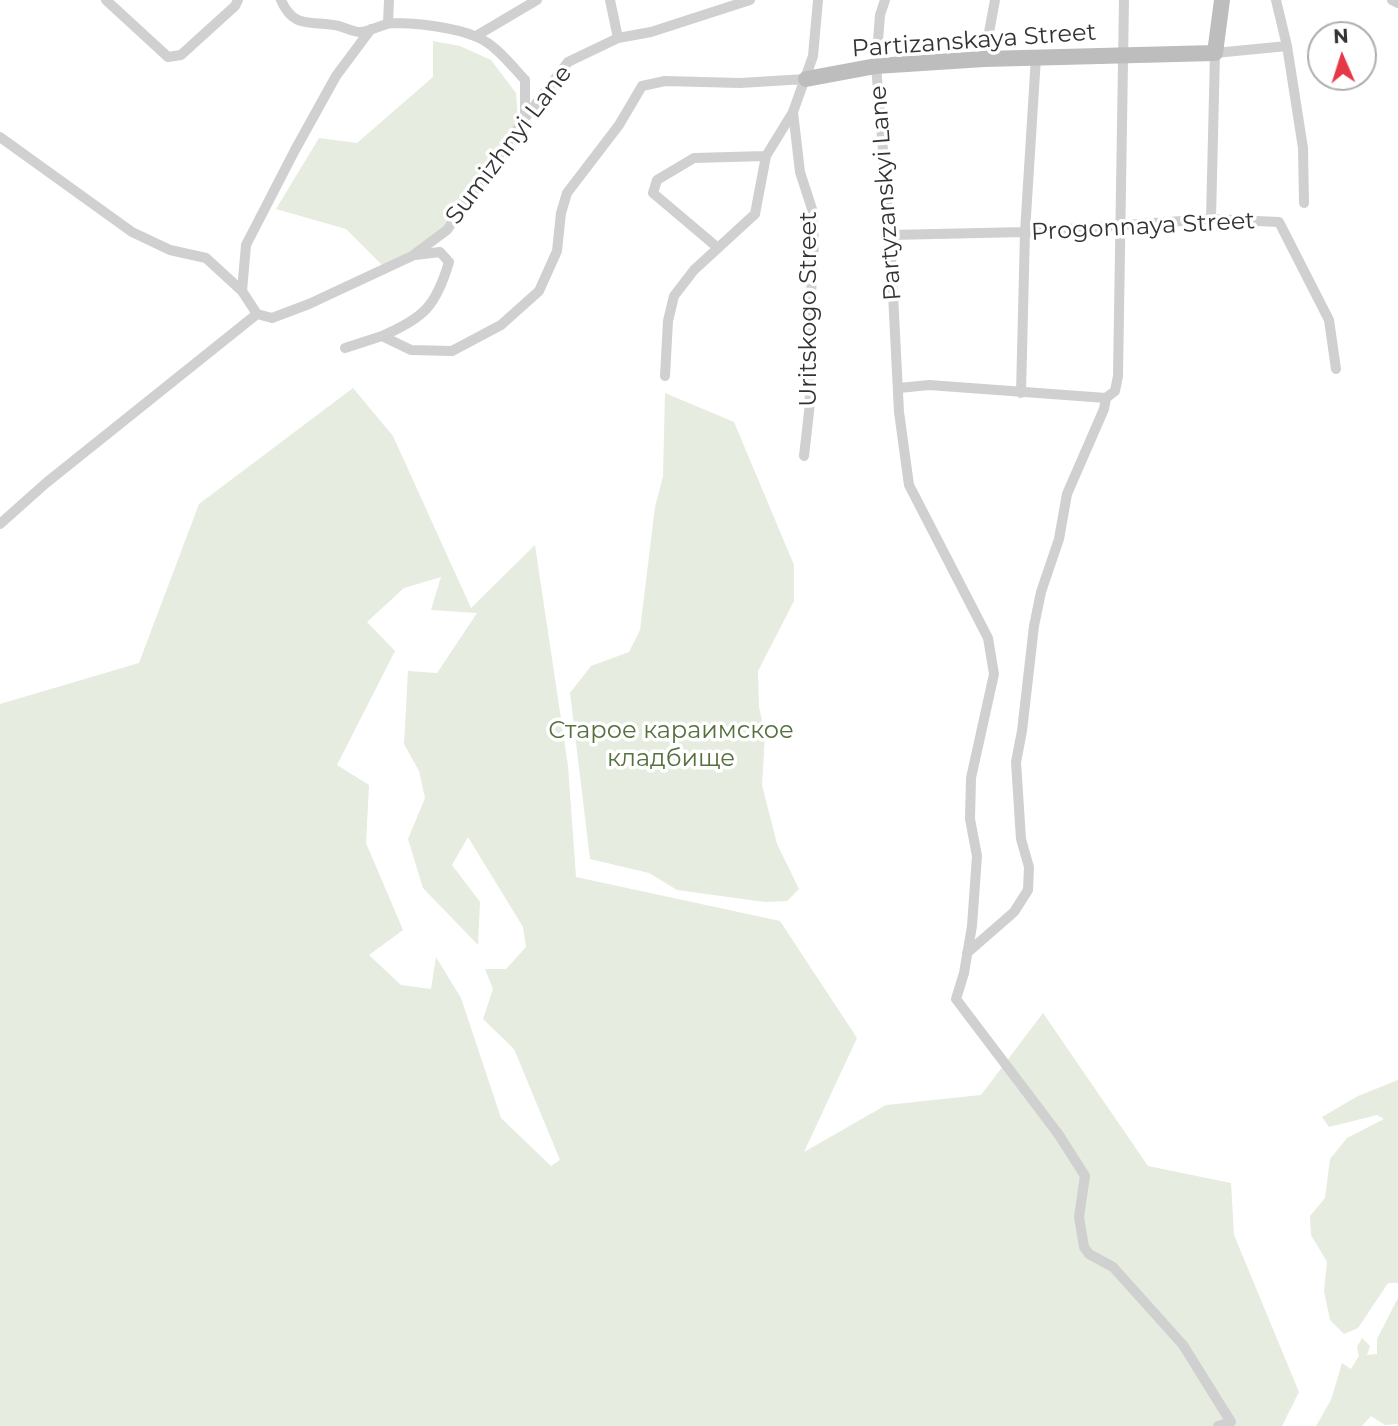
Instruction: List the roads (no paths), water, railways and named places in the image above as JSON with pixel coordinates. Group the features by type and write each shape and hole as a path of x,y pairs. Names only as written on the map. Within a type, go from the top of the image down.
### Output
{"street":[{"path":"106,0 169,57 181,55 236,6 238,0"},
{"path":"281,0 289,14 305,24 338,26 359,32 388,23 429,26 476,36 490,45 525,80 525,118"},
{"path":"388,23 389,0"},
{"path":"476,36 537,0"},
{"path":"610,0 618,38"},
{"name":"Sumizhnyi Lane","path":"257,314 272,318 412,256 447,229 568,62 618,38 651,32 750,0"},
{"name":"Uritskogo Street","path":"804,456 810,403 808,345 814,243 812,209 800,172 793,112 813,56 818,0"},
{"name":"Partyzanskyi Lane","path":"885,0 880,15 876,66 890,236 899,412 909,485 988,638 995,674 971,778 970,819 977,856 972,926 956,999 1059,1135 1086,1176 1079,1217 1084,1247 1089,1254 1113,1267 1183,1345 1231,1422 1218,1426"},
{"path":"984,59 995,0"},
{"path":"967,953 1014,912 1028,890 1029,867 1021,839 1016,761 1034,626 1041,592 1059,539 1067,494 1118,376 1124,0"},
{"path":"1211,219 1215,53 1222,0"},
{"path":"1276,0 1287,46 1303,148 1304,202"},
{"path":"1392,0 1398,2"},
{"path":"242,290 246,245 336,76 371,29"},
{"name":"Partizanskaya Street","path":"382,337 411,350 452,351 501,325 539,291 557,251 561,213 568,193 619,125 642,86 665,80 740,83 806,79 876,66 984,59 1215,53 1287,46"},
{"path":"1021,393 1025,232 1036,57"},
{"path":"666,376 668,321 674,296 694,270 755,214 766,156 793,112"},
{"path":"0,137 132,232 170,250 206,258 242,290 257,314 46,483 0,524"},
{"path":"718,248 653,193 657,180 694,158 766,156"},
{"name":"Progonnaya Street","path":"890,236 1025,232 1211,219 1279,222 1329,320 1336,369"},
{"path":"345,348 382,337 410,324 427,309 442,284 449,262 440,253 412,256"},
{"path":"899,388 929,385 1021,393 1110,395"}],"park label":[{"name":"Старое караимское кладбище","path":"671,745"}]}
